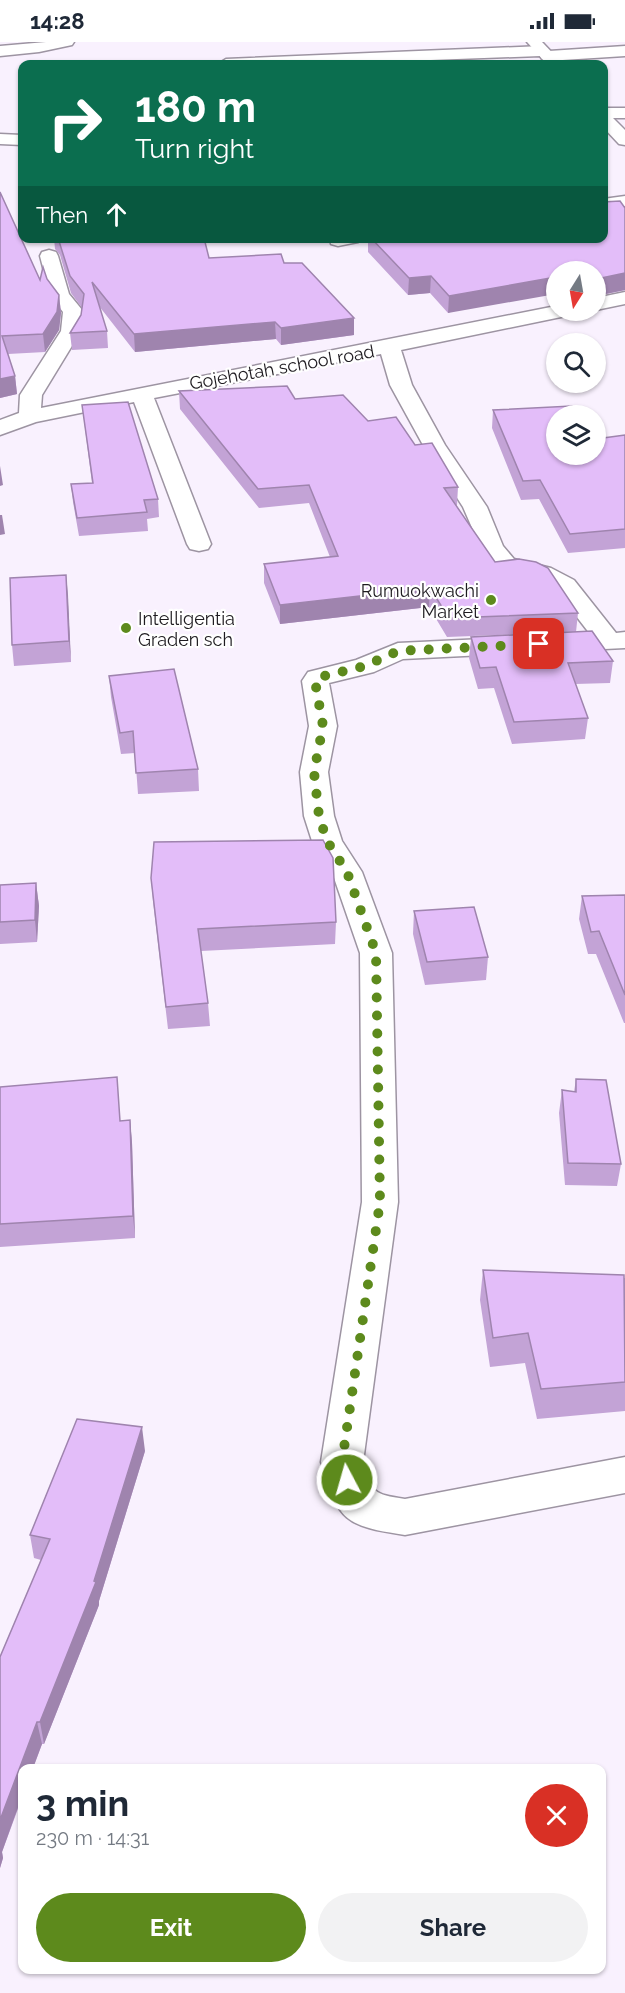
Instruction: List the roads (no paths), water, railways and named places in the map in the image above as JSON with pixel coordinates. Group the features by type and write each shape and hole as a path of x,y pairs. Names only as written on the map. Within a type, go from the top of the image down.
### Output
{"street":[{"path":"0,51 39,48 67,42"},
{"path":"342,60 625,51"},
{"path":"608,115 625,113"},
{"path":"608,121 625,140"},
{"path":"0,139 18,140"},
{"path":"608,203 625,201"},
{"path":"30,417 31,395 71,331 73,311 60,295 49,255"},
{"path":"606,302 625,298"},
{"name":"Gojehotah school road","path":"0,428 30,417 390,348 546,314"},
{"path":"390,348 401,385 434,445 475,507 492,548 505,564 517,569 542,573 566,585 617,640"},
{"path":"142,394 199,544"},
{"path":"617,640 398,651 365,666 324,676 315,681 323,726 314,772 319,816 327,841 347,872 376,953 380,1202 342,1462 352,1498 368,1511 405,1517 625,1475"}],"place":[{"name":"Rumuokwachi Market","path":"491,600"},
{"name":"Intelligentia Graden sch","path":"126,628"}]}
